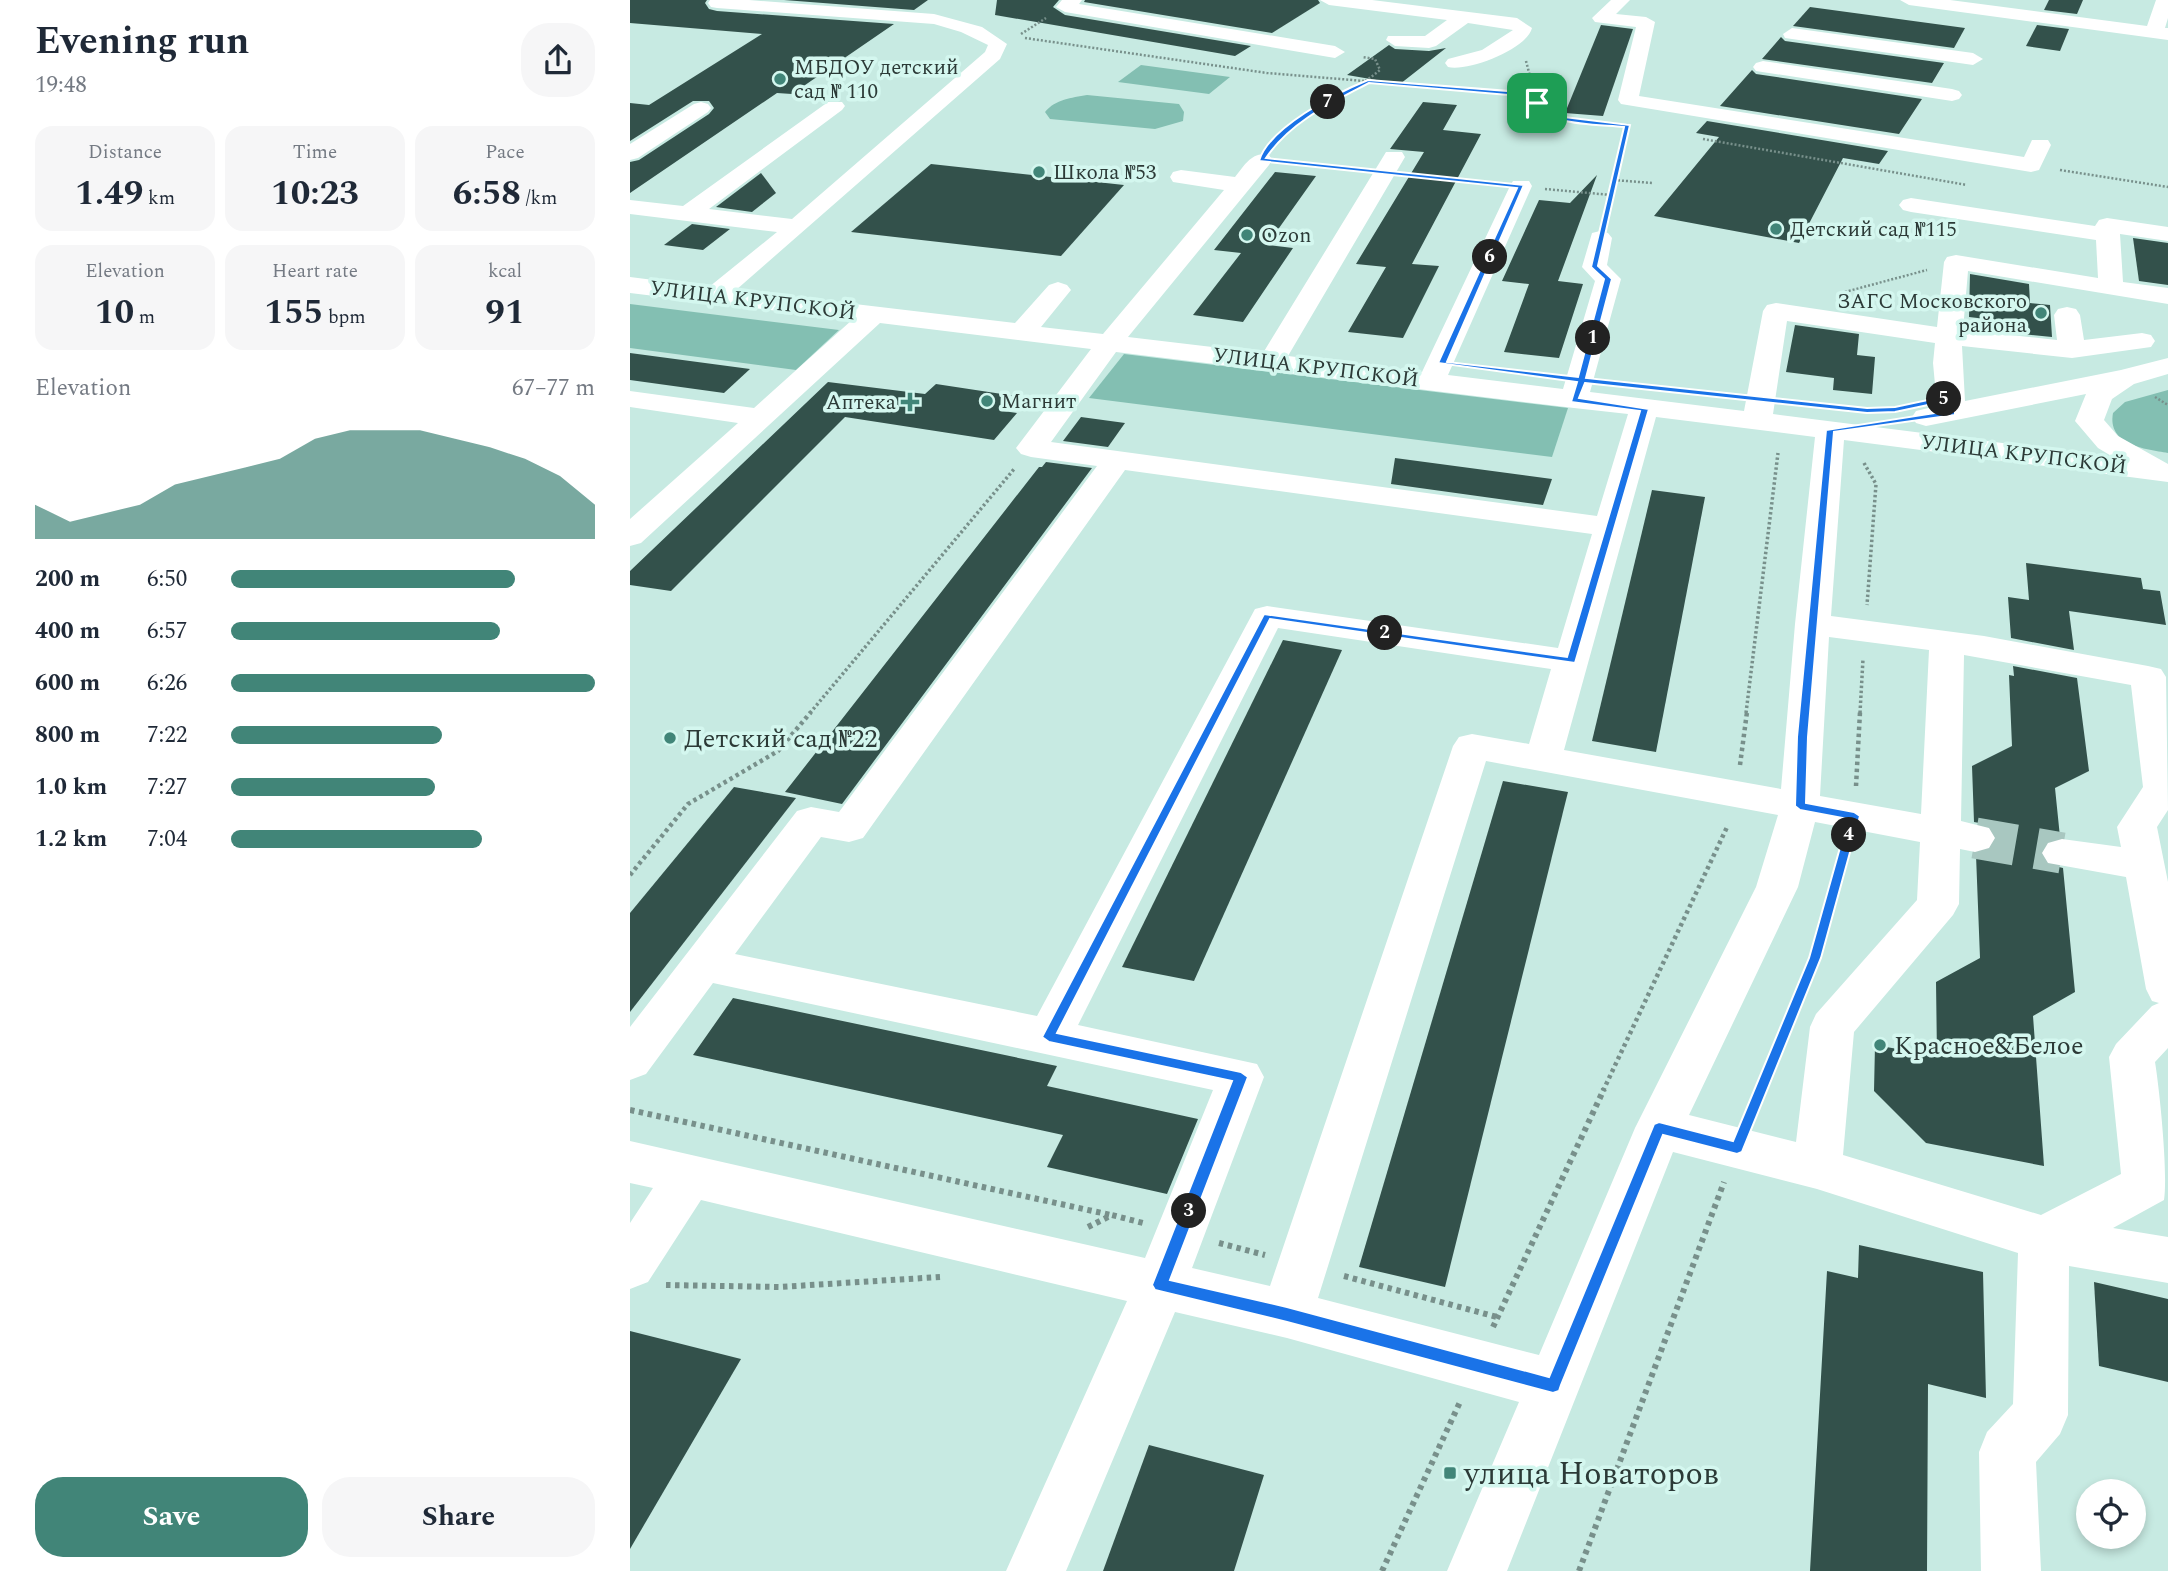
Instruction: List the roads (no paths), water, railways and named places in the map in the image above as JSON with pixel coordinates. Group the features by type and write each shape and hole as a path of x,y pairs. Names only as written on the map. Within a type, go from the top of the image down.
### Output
{"street":[{"path":"1620,0 1601,18 1646,22 1628,100 2031,165 2040,145"},
{"path":"1909,0 2002,8 2161,33 2165,0"},
{"path":"715,295 797,227 993,55 998,44 985,34 934,19 717,3"},
{"path":"1069,4 1335,52"},
{"path":"1336,5 1517,23 1523,27 1522,33 1489,54 1455,62"},
{"path":"1915,146 1952,95 2002,8"},
{"path":"1395,40 1429,42 1464,18"},
{"path":"1279,43 1301,29"},
{"path":"1792,34 1973,59"},
{"path":"1763,67 1952,95"},
{"path":"688,214 835,106"},
{"path":"630,153 701,108"},
{"path":"1261,160 1110,342 1031,448 1609,527"},
{"path":"1272,361 1389,165"},
{"path":"1181,177 1241,185"},
{"path":"1432,381 1521,186"},
{"path":"1911,205 2107,235"},
{"path":"630,207 797,227"},
{"path":"1477,1571 1659,1128 1777,887 1800,806 1812,624 1830,430 1952,413 2124,378 2163,367 2142,341 2111,288 2107,225 2168,234"},
{"path":"1574,400 1608,279 1594,267 1600,238"},
{"path":"1952,413 1947,363 1956,262 2168,296"},
{"name":"УЛИЦА КРУПСКОЙ","path":"630,285 1272,361 2167,473"},
{"path":"1021,332 1058,290"},
{"path":"1757,421 1776,311 1949,338 2072,350 2142,341"},
{"path":"630,536 873,315"},
{"path":"2067,315 2072,350"},
{"path":"2124,378 2099,395 2089,421 2108,442 2167,473"},
{"path":"630,399 760,417"},
{"path":"1543,759 1644,409"},
{"path":"1952,413 1939,418 1936,424 1940,434 1948,440 1973,447"},
{"path":"630,1061 811,821 849,828 1117,460"},
{"path":"630,500 664,505"},
{"path":"1049,1037 1267,616 1571,661"},
{"path":"1812,624 1947,642 2158,678 2162,788 2137,827 2168,989"},
{"path":"1817,1168 1832,1027 1938,904 1958,835 1947,642"},
{"path":"1287,1314 1472,746 1958,835"},
{"path":"2062,853 2144,865"},
{"path":"704,964 1241,1077 1160,1285 1036,1571"},
{"path":"2044,1239 2147,1185 2132,1057 2168,1018"},
{"path":"1659,1128 1817,1168 2044,1239 2168,1260"},
{"path":"630,1163 1287,1314 1553,1385"},
{"path":"630,1266 689,1176"},
{"path":"2011,1571 2007,1452 2040,1415 2044,1239"}],"tunnel":[{"path":"1975,838 2062,853"}],"place":[{"name":"МБДОУ детский сад № 110","path":"780,79"},
{"name":"Школа №53","path":"1039,172"},
{"name":"Детский сад №115","path":"1776,229"},
{"name":"Ozon","path":"1247,235"},
{"name":"ЗАГС Московского района","path":"2041,313"},
{"name":"Магнит","path":"987,401"},
{"name":"Аптека","path":"910,402"},
{"name":"Детский сад №22","path":"670,738"},
{"name":"Красное&Белое","path":"1880,1045"},
{"name":"улица Новаторов","path":"1450,1473"}]}
